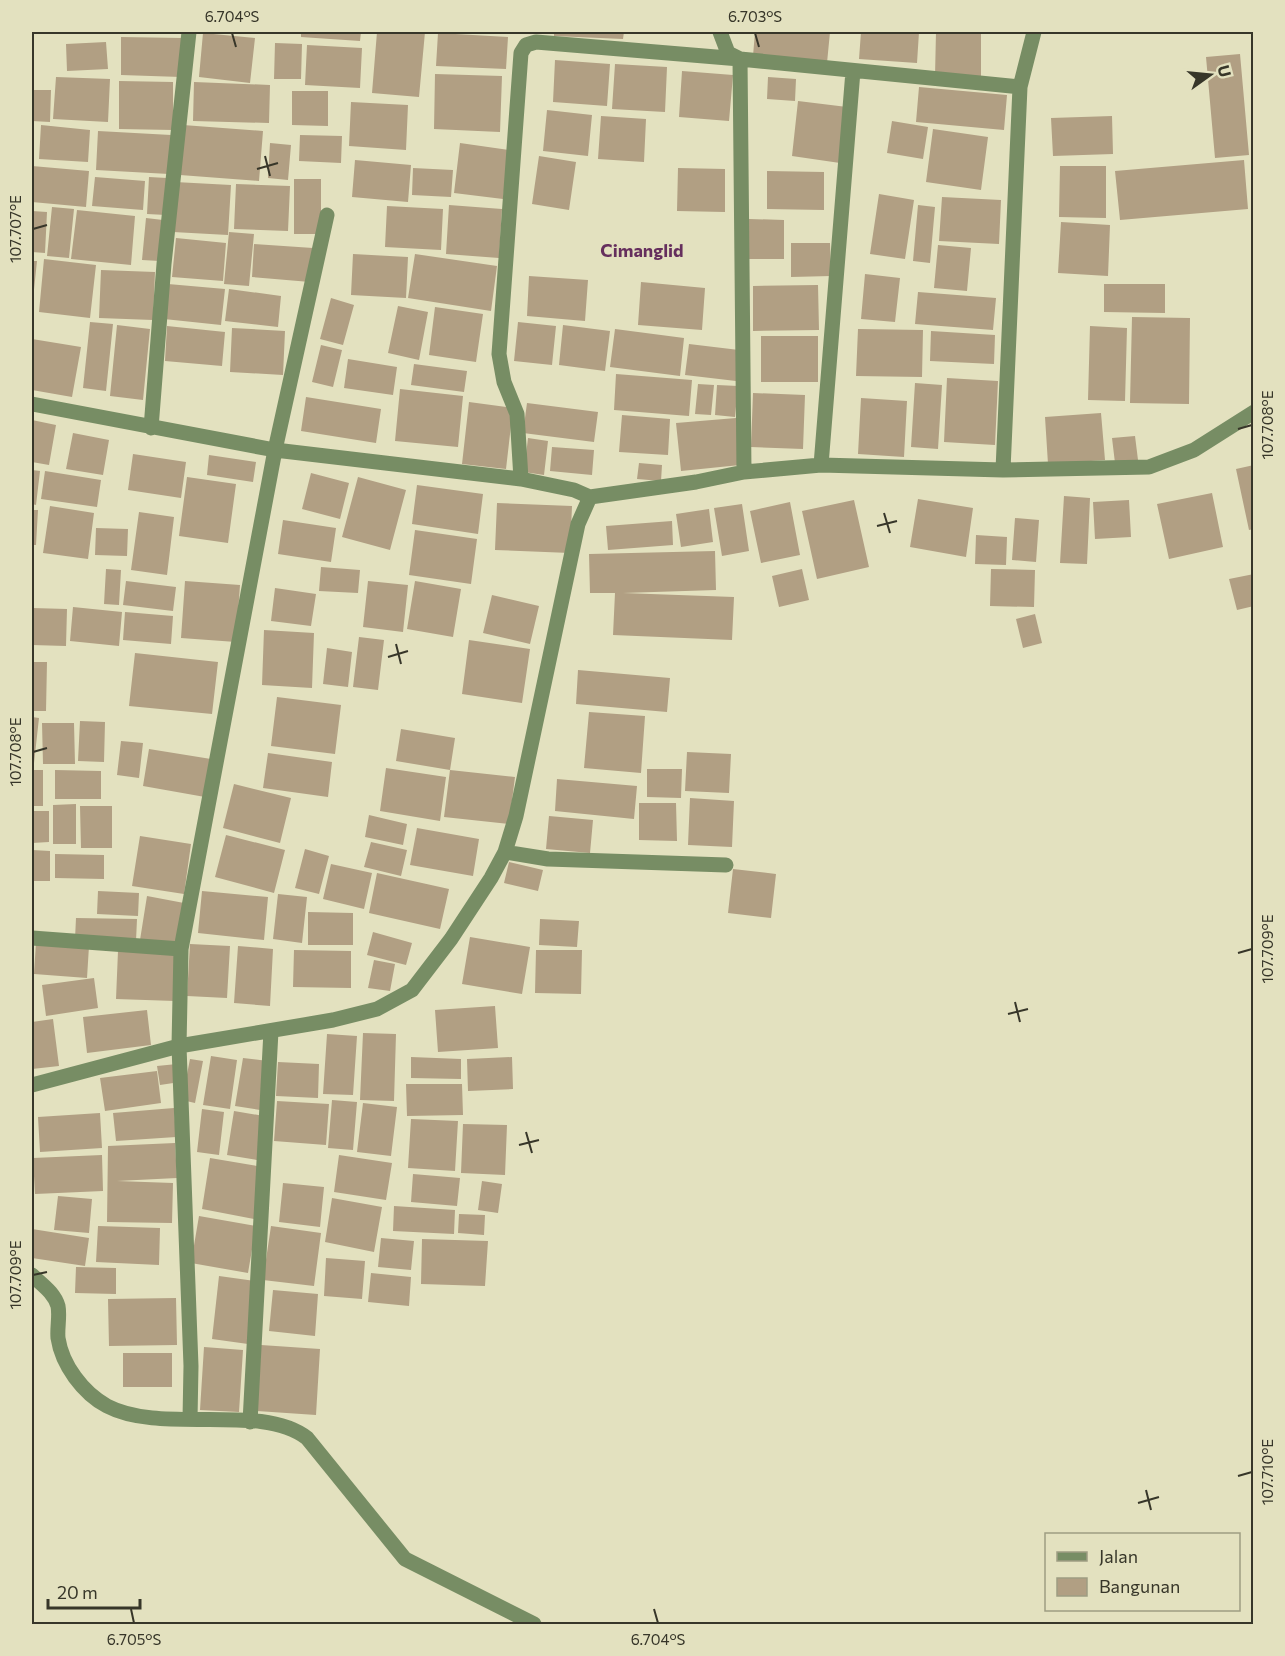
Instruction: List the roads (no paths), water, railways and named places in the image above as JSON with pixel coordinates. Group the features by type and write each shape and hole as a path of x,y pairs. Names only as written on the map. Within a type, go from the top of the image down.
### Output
{"street":[{"path":"151,428 189,32"},
{"path":"720,32 728,53 740,59"},
{"path":"1004,470 1020,87 1034,32"},
{"path":"521,479 517,414 504,382 499,354 521,53 525,38 536,42 740,59 1020,87"},
{"path":"740,59 744,472"},
{"path":"821,465 853,71"},
{"path":"190,1419 191,1348 179,1046 182,949 275,450 327,215"},
{"path":"32,404 275,450 521,479 574,490 590,497 696,482 744,472 821,465 1004,470 1149,467 1194,450 1254,412"},
{"path":"32,1085 179,1046 271,1031 377,1009 412,990 451,939 505,852 518,805 578,524 590,497"},
{"path":"505,852 548,859 726,865"},
{"path":"32,938 182,949"},
{"path":"250,1422 271,1031"},
{"path":"32,1275 53,1294 58,1307 58,1338 63,1358 78,1381 106,1405 132,1416 250,1422 295,1429 307,1438 405,1559 534,1624"}],"district":[{"name":"Cimanglid","path":"642,250"}]}
